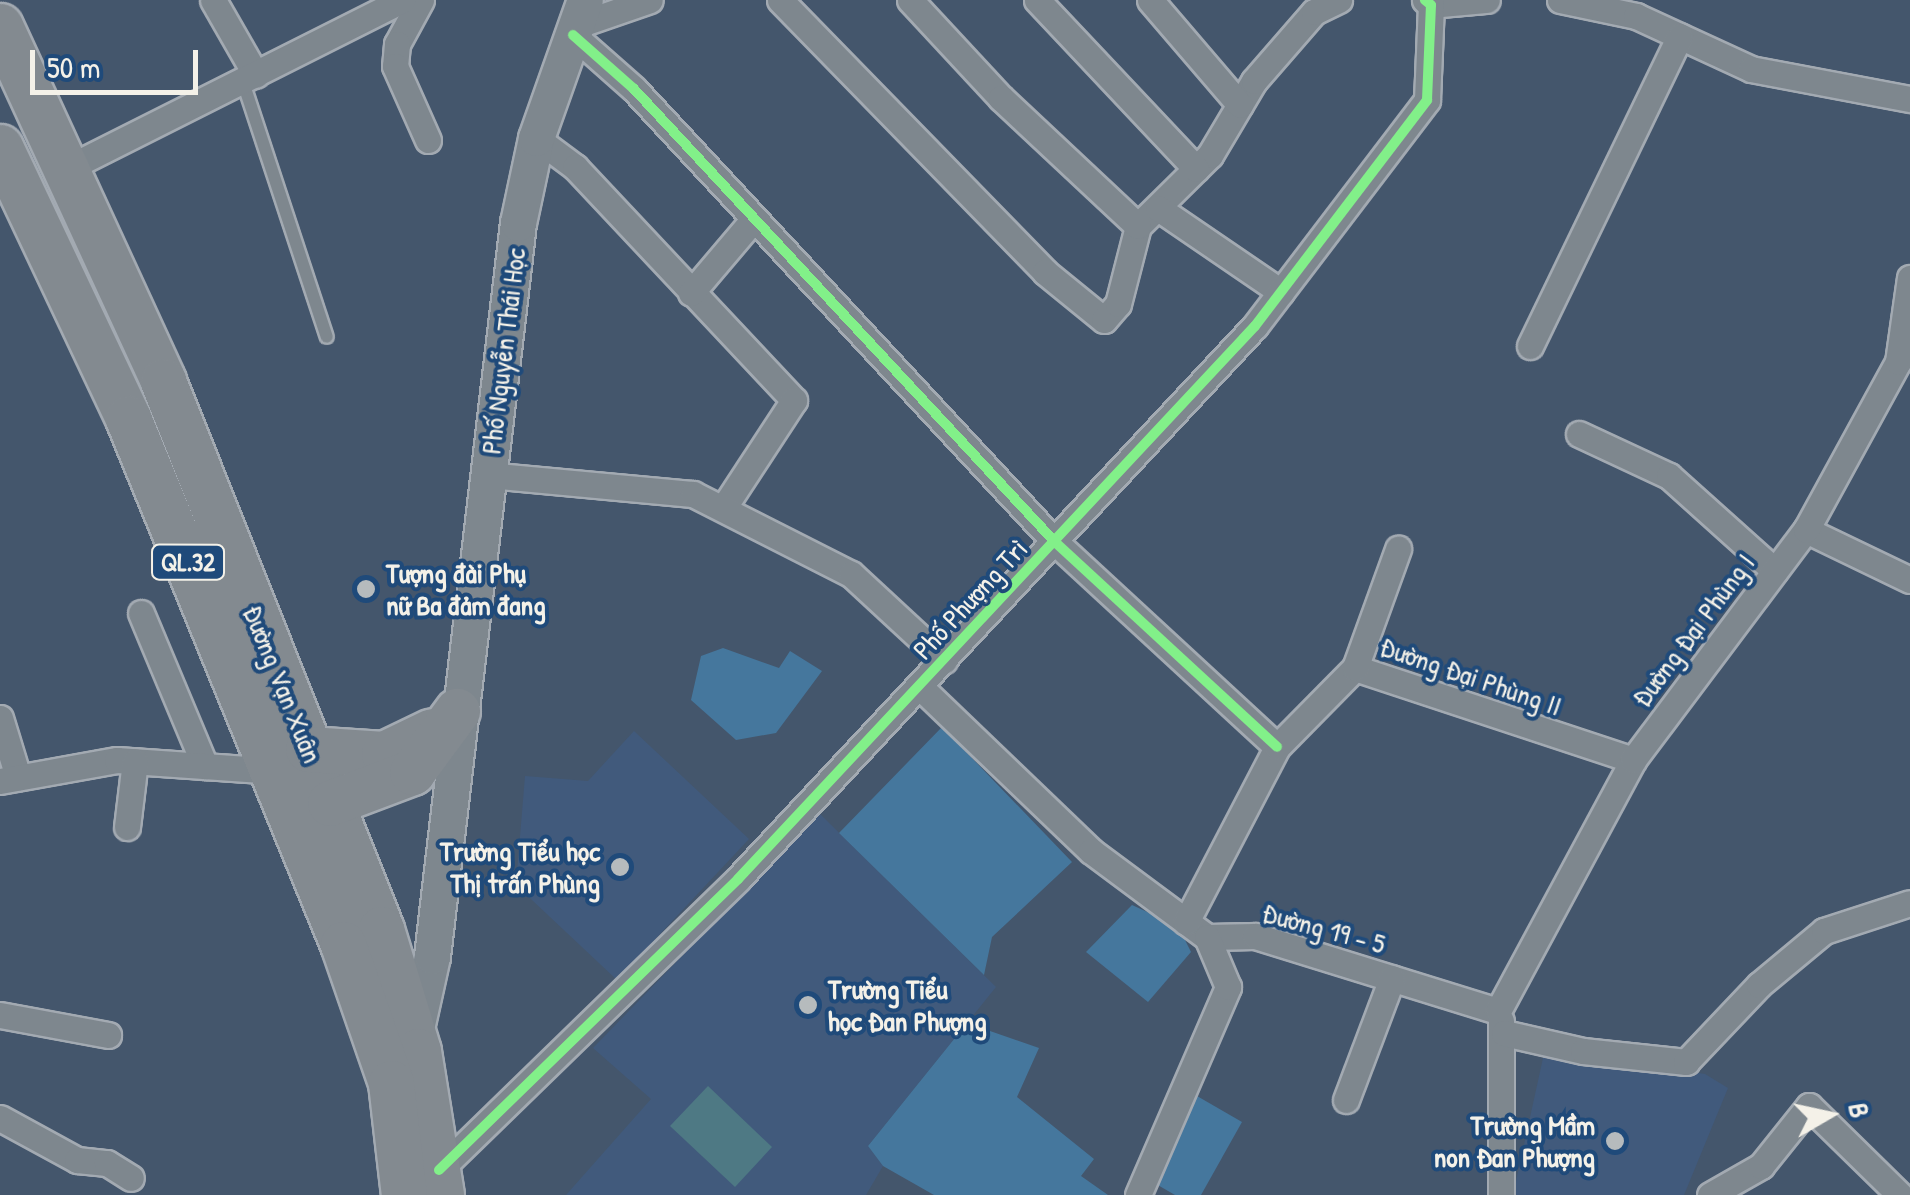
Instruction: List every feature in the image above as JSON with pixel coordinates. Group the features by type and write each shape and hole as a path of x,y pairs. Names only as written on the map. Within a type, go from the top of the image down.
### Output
{"highway":[{"name":"Đường Vạn Xuân","path":"0,26 62,171 164,381 292,760 330,803 404,1012 428,1187"},
{"name":"Đường Vạn Xuân","path":"6,172 292,760 404,1012 391,1083 428,1187"},
{"path":"292,760 384,754 412,744 457,711"},
{"path":"330,803 412,772 457,711"}],"main road":[{"name":"Phố Nguyễn Thái Học","path":"404,1012 457,711 518,223 536,138 578,21"}],"street":[{"path":"213,0 250,78"},
{"path":"62,171 402,0"},
{"path":"420,0 397,44 395,66 428,140"},
{"path":"650,0 578,21 634,89 1055,542 1277,746"},
{"path":"780,0 1045,272 1104,320 1118,304 1138,226 1196,169 1311,6 1338,0"},
{"path":"910,0 1001,98 1138,226"},
{"path":"1036,0 1196,169"},
{"path":"1150,0 1240,105"},
{"path":"1428,2 1487,0"},
{"path":"1560,0 1636,16 1752,69 1910,100"},
{"name":"Phố Phượng Trì","path":"428,1187 738,879 1055,542 1281,292 1427,100 1428,2"},
{"path":"1530,346 1680,36"},
{"path":"536,138 574,167 794,400 724,508"},
{"path":"1158,208 1281,292"},
{"path":"690,293 754,220"},
{"name":"Đường Đại Phùng I","path":"1501,1022 1633,760 1806,530 1906,349 1910,278"},
{"path":"1578,434 1669,476 1775,571"},
{"path":"488,475 622,484 692,494 851,574 944,660"},
{"path":"1806,530 1910,580"},
{"path":"1355,668 1398,550"},
{"path":"141,613 205,766"},
{"name":"Đường Đại Phùng II","path":"1186,922 1277,746 1355,668 1633,760"},
{"path":"919,686 1091,851 1207,937 1228,987 1142,1194"},
{"path":"0,718 9,779 135,761 205,766 292,760"},
{"path":"127,827 135,761"},
{"name":"Đường 19 - 5","path":"1207,937 1256,936 1392,978 1583,1051 1686,1062 1759,986 1824,931 1910,903"},
{"path":"1346,1100 1392,978"},
{"path":"0,1014 108,1034"},
{"path":"1501,1022 1502,1195"},
{"path":"1710,1195 1762,1166 1809,1106 1900,1195"},
{"path":"0,1118 77,1160 107,1164 131,1178"}],"lane":[{"path":"250,78 326,337"}],"shaded area":[{"path":"723,648 779,668 790,651 822,671 776,733 736,740 691,700 701,656"},
{"path":"942,727 1072,862 992,937 984,975 839,833"},
{"name":"Trường Tiểu học Thị trấn Phùng","path":"634,731 749,839 617,980 516,885 525,776 588,781"},
{"name":"Trường Tiểu học Đan Phượng","path":"820,814 996,987 868,1146 883,1166 866,1195 566,1195 651,1099 593,1048"},
{"path":"1132,905 1178,926 1191,952 1148,1002 1086,952"},
{"path":"967,1023 1039,1048 1017,1097 1094,1159 1081,1176 1108,1195 934,1195 883,1166 868,1146"},
{"name":"Trường Mầm non Đan Phượng","path":"1545,1049 1705,1074 1728,1088 1684,1195 1513,1195"},
{"path":"1197,1096 1242,1122 1201,1195 1175,1195 1156,1184"}],"green space":[{"path":"708,1086 772,1147 735,1187 670,1126"}],"cycle path":[{"path":"439,1170 738,879 1255,326 1427,100 1431,5 1425,0"},
{"path":"573,35 634,89 1055,542 1277,747"}],"place":[{"name":"Tượng đài Phụ nữ Ba đảm đang","path":"366,589"},
{"name":"Trường Tiểu học Thị trấn Phùng","path":"620,867"},
{"name":"Trường Tiểu học Đan Phượng","path":"808,1005"},
{"name":"Trường Mầm non Đan Phượng","path":"1615,1141"}]}
